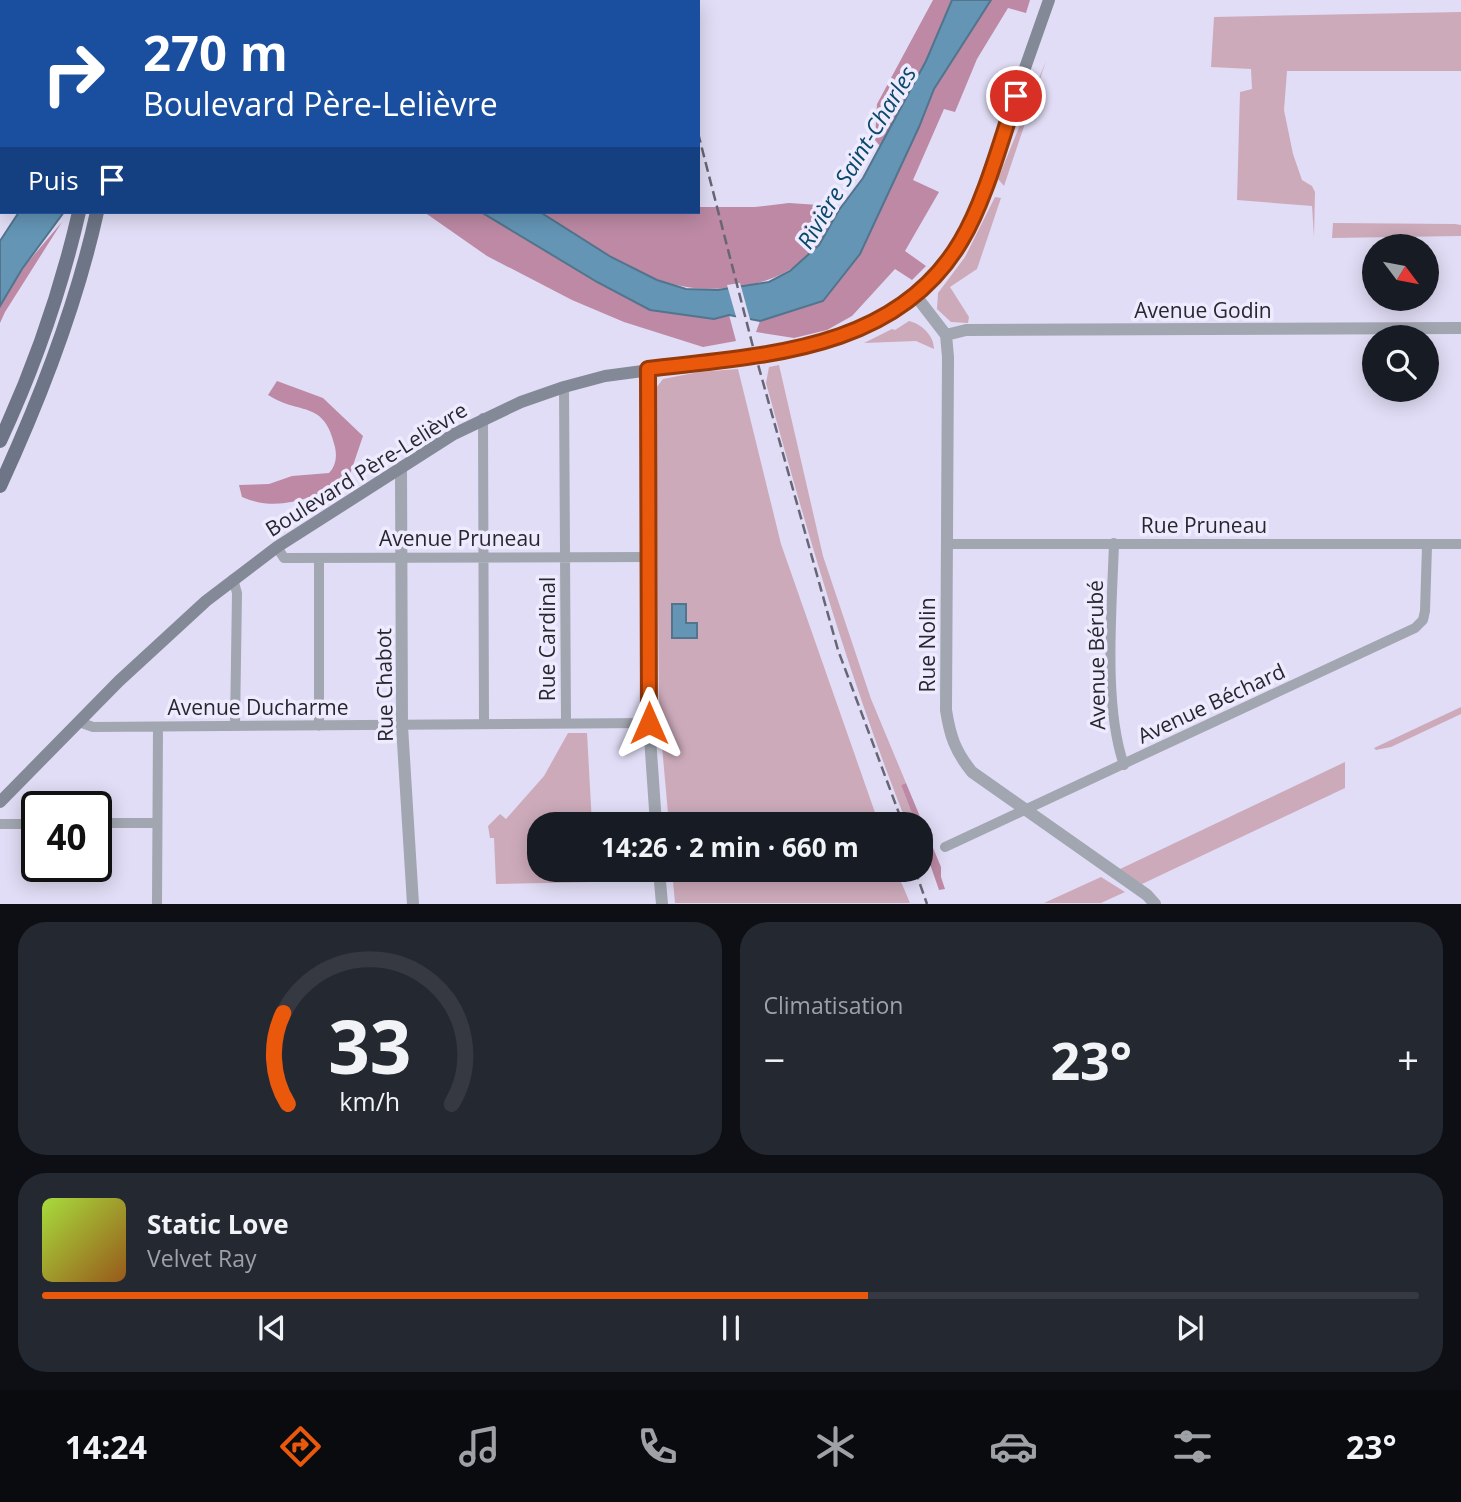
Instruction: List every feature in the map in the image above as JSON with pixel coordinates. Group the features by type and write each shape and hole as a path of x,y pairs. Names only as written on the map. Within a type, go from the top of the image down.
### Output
{"main road":[{"name":"Boulevard Père-Lelièvre","path":"0,802 174,629 233,579 277,547 401,467 483,418 521,402 605,376 755,356 819,344 873,322 916,296 947,262 970,224 1049,0"},
{"path":"0,441 46,326 78,214"},
{"path":"0,486 60,342 79,286 97,214"},
{"name":"Boulevard Père-Lelièvre","path":"0,791 32,768"}],"street":[{"path":"916,296 946,335"},
{"name":"Avenue Godin","path":"946,335 966,330 1461,328"},
{"name":"Rue Nolin","path":"946,335 946,710 950,737 972,772 1156,904"},
{"path":"648,369 649,723 655,812"},
{"name":"Rue Cardinal","path":"565,387 566,723"},
{"path":"483,418 484,724"},
{"name":"Rue Chabot","path":"401,467 402,726 413,904"},
{"name":"Avenue Bérubé","path":"1114,543 1111,669 1116,732 1124,765"},
{"name":"Rue Pruneau","path":"946,544 1461,544"},
{"name":"Avenue Béchard","path":"944,848 1415,628 1423,620 1425,611 1427,546"},
{"name":"Avenue Pruneau","path":"277,547 285,558 649,557"},
{"path":"319,558 319,726"},
{"path":"233,579 237,593 235,726"},
{"name":"Avenue Ducharme","path":"79,722 93,727 649,723"},
{"path":"157,904 158,726"},
{"path":"112,823 156,823"},
{"path":"0,824 21,824"},
{"path":"660,882 662,904"}],"shaded area":[{"path":"933,0 952,0 926,61 880,146 875,140 877,104"},
{"path":"991,0 1030,0 1026,13 1008,8 977,59 955,112 944,109 913,180 939,192 905,251 926,266 912,280 895,269 852,316 827,330 794,338 756,332 760,321 823,300 896,174 934,89"},
{"path":"1461,12 1461,71 1287,71 1284,110 1293,154 1302,180 1312,186 1315,192 1314,237 1312,206 1237,200 1240,92 1252,89 1251,69 1211,67 1214,17"},
{"path":"1046,61 1004,186 998,179"},
{"path":"995,197 1001,198 977,269 950,287 969,317 968,323 951,322 937,309 938,293 965,257"},
{"path":"789,203 819,205 839,210 821,243 793,268 765,281 720,289 679,286 641,273 543,214 700,214 700,207 755,207"},
{"path":"427,214 484,214 597,282 650,310 717,318 729,315 736,341 703,347 624,322 572,300 487,256"},
{"path":"62,222 0,323 0,306 22,269"},
{"path":"1333,223 1461,225 1461,236 1362,234 1362,238 1332,238"},
{"path":"909,321 926,331 934,349 916,341 864,343 895,330"},
{"path":"779,365 823,556 871,699 906,783 901,785 911,812 902,812 848,660 766,383 769,367"},
{"path":"738,369 781,544 875,812 668,812 659,713 656,388 663,379 699,372"},
{"path":"277,381 323,398 363,436 347,483 308,498 282,503 269,504 242,497 239,485 269,484 292,476 329,473 335,464 335,447 325,422 310,411 268,395"},
{"path":"1461,707 1461,714 1391,747 1376,750 1374,748"},
{"path":"568,733 587,733 591,812 527,812 527,882 595,882 496,884 494,838 490,838 488,826 500,814 506,819 544,776"},
{"path":"1345,762 1345,788 1142,884 1118,870"},
{"path":"906,783 918,812 911,812 901,785"},
{"path":"933,848 941,867 945,889 939,890 933,873"},
{"path":"1101,877 1125,892 1101,903 1044,903"},
{"path":"673,882 901,882 910,903 675,903"}],"water":[{"name":"Rivière Saint-Charles","path":"952,0 991,0 934,89 860,254 823,301 760,321 729,315 714,319 650,310 597,282 484,214 543,214 611,257 657,280 686,289 718,290 769,282 790,271 819,245 839,210 863,178 926,61"},
{"path":"18,214 63,214 22,269 0,306 0,241"},
{"path":"672,604 686,604 686,623 697,623 697,638 672,638"}],"pier":[{"path":"740,283 751,323 737,320 727,285"}],"railway":[{"path":"700,141 752,343 838,650 899,812"},
{"path":"919,882 927,904"}],"route":[{"path":"649,723 648,369 755,356 819,344 873,322 916,296 947,262 970,224 1016,96"}]}
